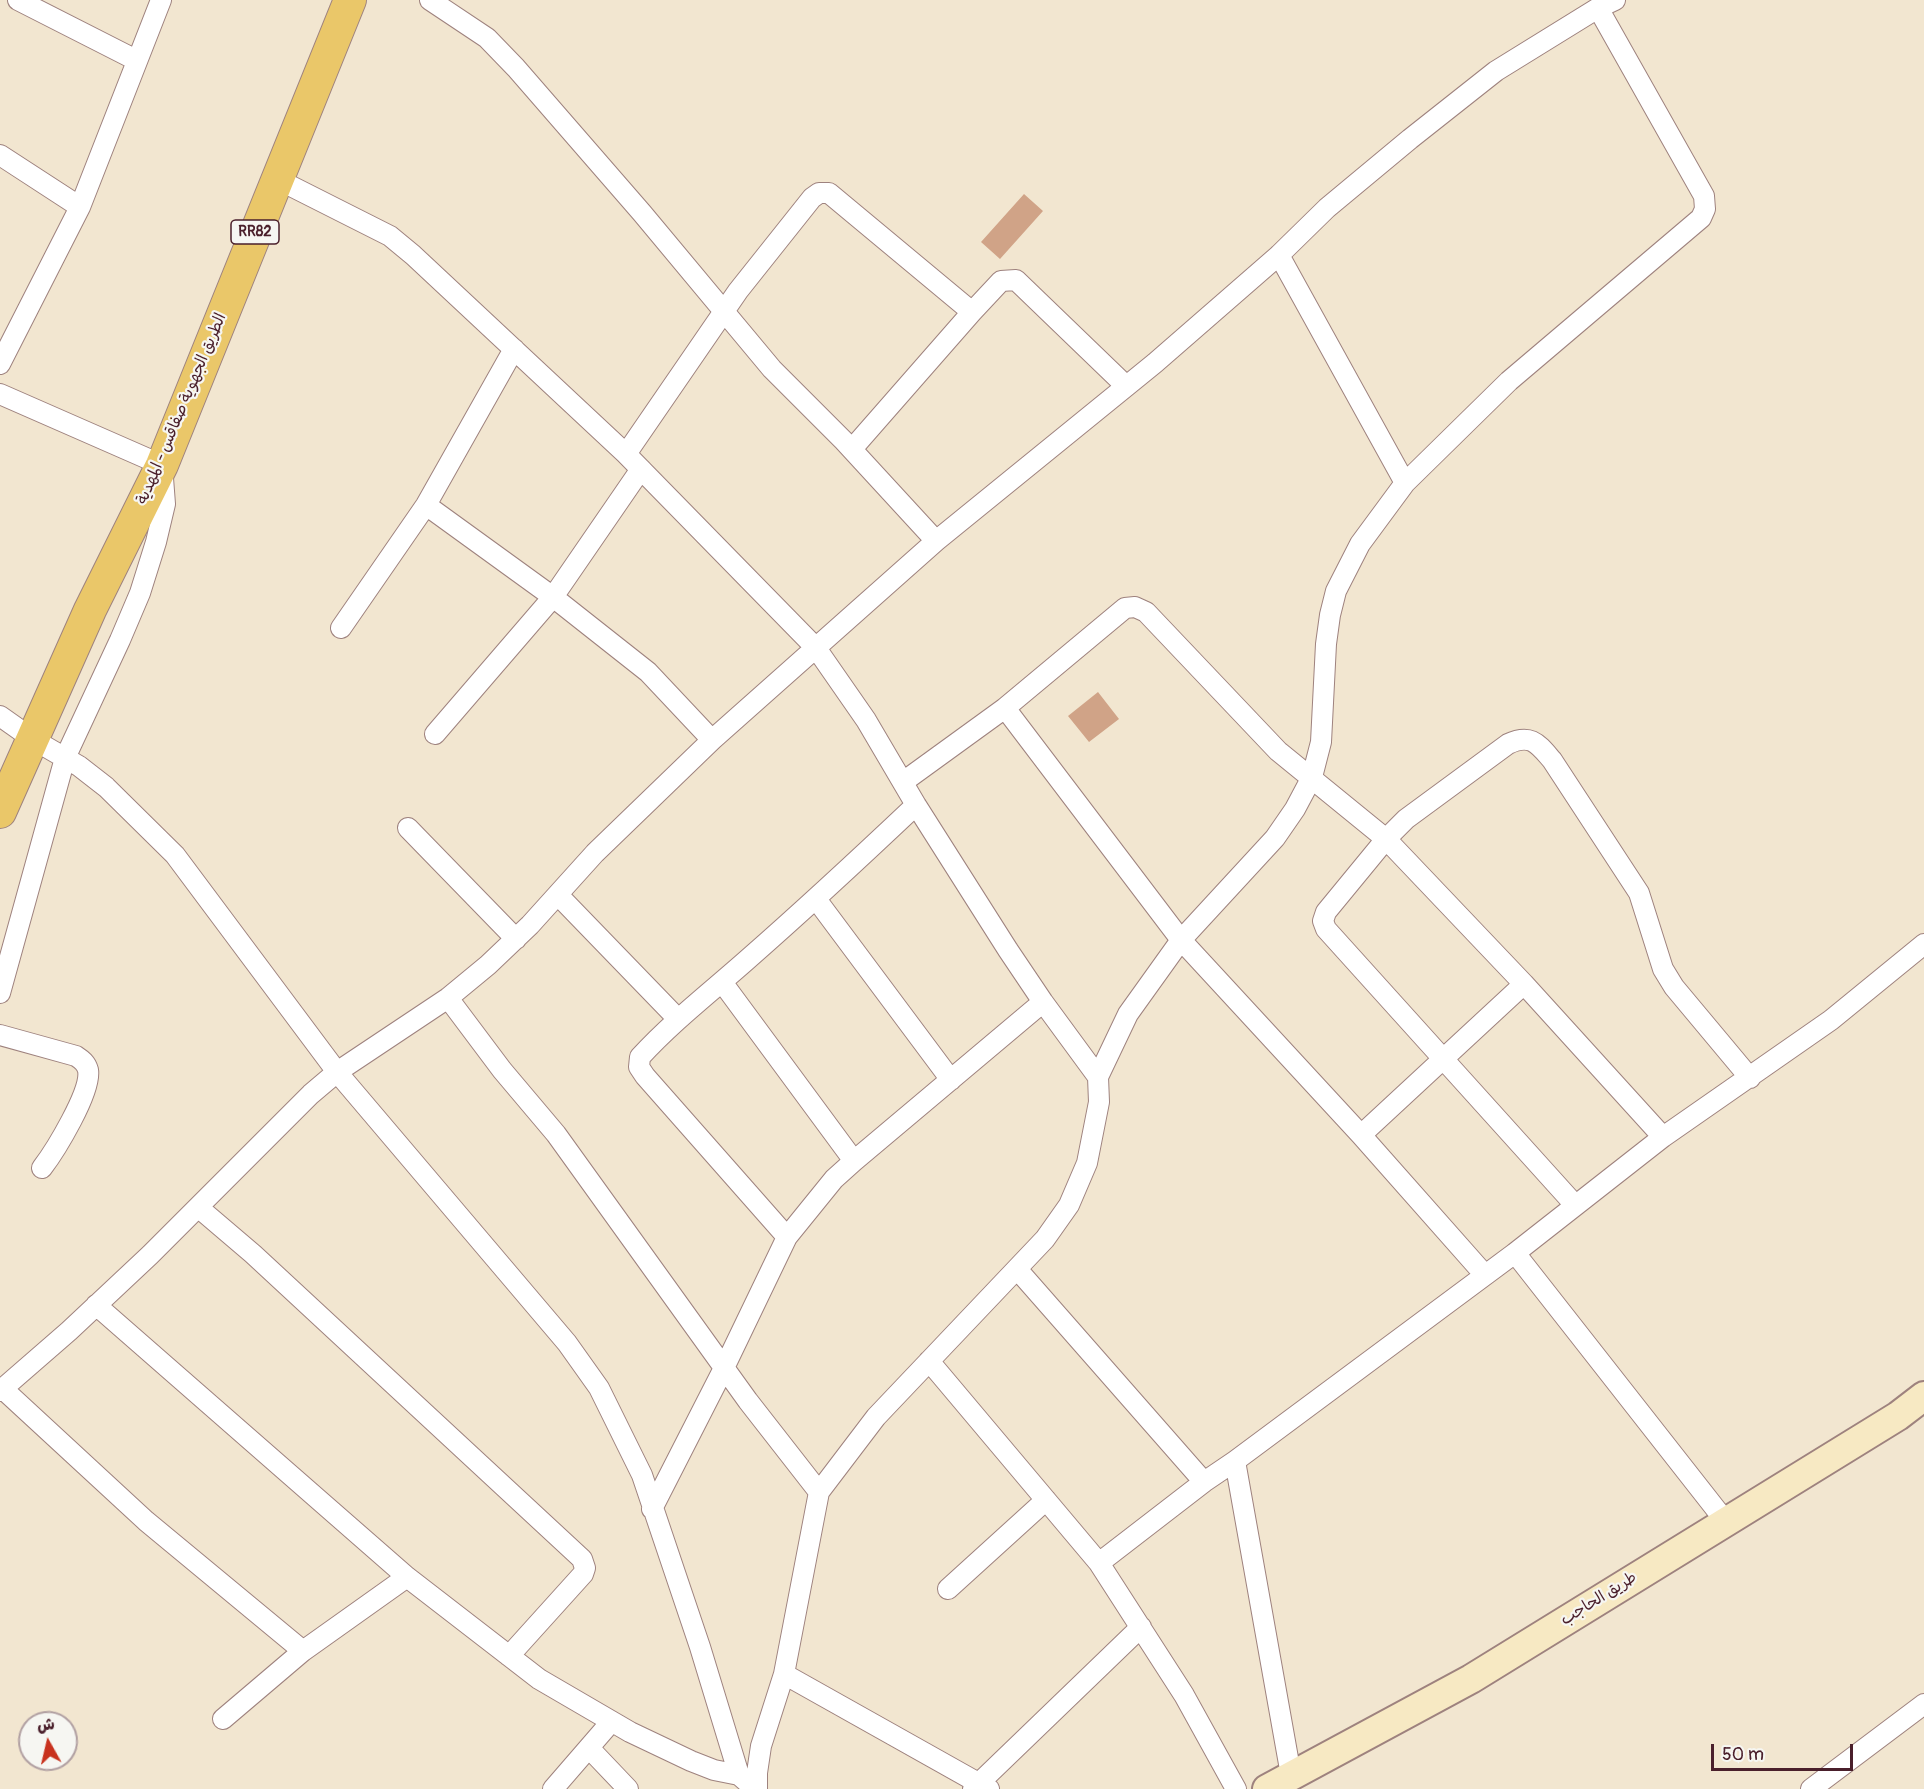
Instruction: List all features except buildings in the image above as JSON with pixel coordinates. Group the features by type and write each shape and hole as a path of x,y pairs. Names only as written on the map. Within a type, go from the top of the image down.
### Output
{"main road":[{"name":"الطريق الجهوية صفاقس - المهدية","path":"0,812 90,610 162,465 350,0"}],"street":[{"path":"18,0 136,60"},
{"path":"0,364 80,207 161,0"},
{"path":"430,0 472,27 500,51 725,311 772,369 852,449 936,541"},
{"path":"303,1651 146,1521 1,1390 199,1208 311,1094 337,1072 448,998 516,939 558,896 595,853 712,740 936,541 1126,386 1279,255 1327,208 1418,132 1496,71 1606,4 1704,196 1706,209 1694,225 1509,381 1405,483 1360,544 1336,591 1329,615 1322,734 1312,777 1295,809 1275,838 1181,940 1128,1014 1098,1077 1099,1102 1096,1125 1086,1163 1069,1204 1045,1239 876,1417 819,1492 784,1674 761,1746 755,1789"},
{"path":"0,155 80,207"},
{"path":"277,178 390,236 413,255 626,454 816,648 866,720 916,805 1043,1002 1098,1077"},
{"path":"626,454 738,291 812,198 819,193 829,193 972,312"},
{"path":"1279,255 1405,483"},
{"path":"852,449 1001,281 1016,280 1126,386"},
{"path":"341,628 426,505 514,349"},
{"path":"0,394 162,465 165,504 140,593 65,758 0,993"},
{"path":"435,734 554,597 641,469"},
{"path":"426,505 554,597 648,672 712,740"},
{"path":"903,782 1005,708 1125,608 1135,607 1146,612 1278,751 1386,839 1524,984 1663,1137"},
{"path":"1005,708 1181,940 1484,1274"},
{"path":"0,716 106,787 175,855 337,1072 567,1343 599,1388 642,1475 700,1647 739,1774 755,1789"},
{"path":"1575,1205 1326,929 1323,921 1326,912 1386,839 1406,819 1509,744 1526,739 1538,744 1552,760 1636,888 1664,969 1674,987 1750,1078"},
{"path":"787,1236 645,1076 639,1067 640,1057 678,1018 816,899 916,805"},
{"path":"408,828 516,939"},
{"path":"558,896 678,1018"},
{"path":"816,899 951,1080"},
{"path":"1099,1563 1204,1482 1515,1253 1663,1137 1831,1020 1924,944"},
{"path":"722,982 854,1161"},
{"path":"1360,1135 1524,984"},
{"path":"448,998 502,1070 556,1134 724,1368 819,1492"},
{"path":"652,1509 724,1368 787,1236 834,1179 1043,1002"},
{"path":"0,1035 76,1056 85,1062 88,1071 87,1080 68,1130 42,1168"},
{"path":"199,1208 253,1254 582,1559 585,1568 583,1574 509,1656"},
{"path":"1515,1253 1726,1522"},
{"path":"1017,1269 1204,1482"},
{"path":"96,1305 407,1577 539,1679 611,1722 691,1761 714,1770 739,1774"},
{"path":"929,1361 1099,1563 1184,1695 1236,1789"},
{"name":"طريق الحاجب","path":"1267,1789 1471,1679 1898,1416 1924,1396"},
{"path":"1235,1461 1291,1775"},
{"path":"948,1589 1046,1500"},
{"path":"223,1719 303,1651 407,1577"},
{"path":"784,1674 981,1787 1141,1628"},
{"path":"1811,1789 1924,1704"},
{"path":"553,1789 611,1722"},
{"path":"589,1748 628,1789"}]}
